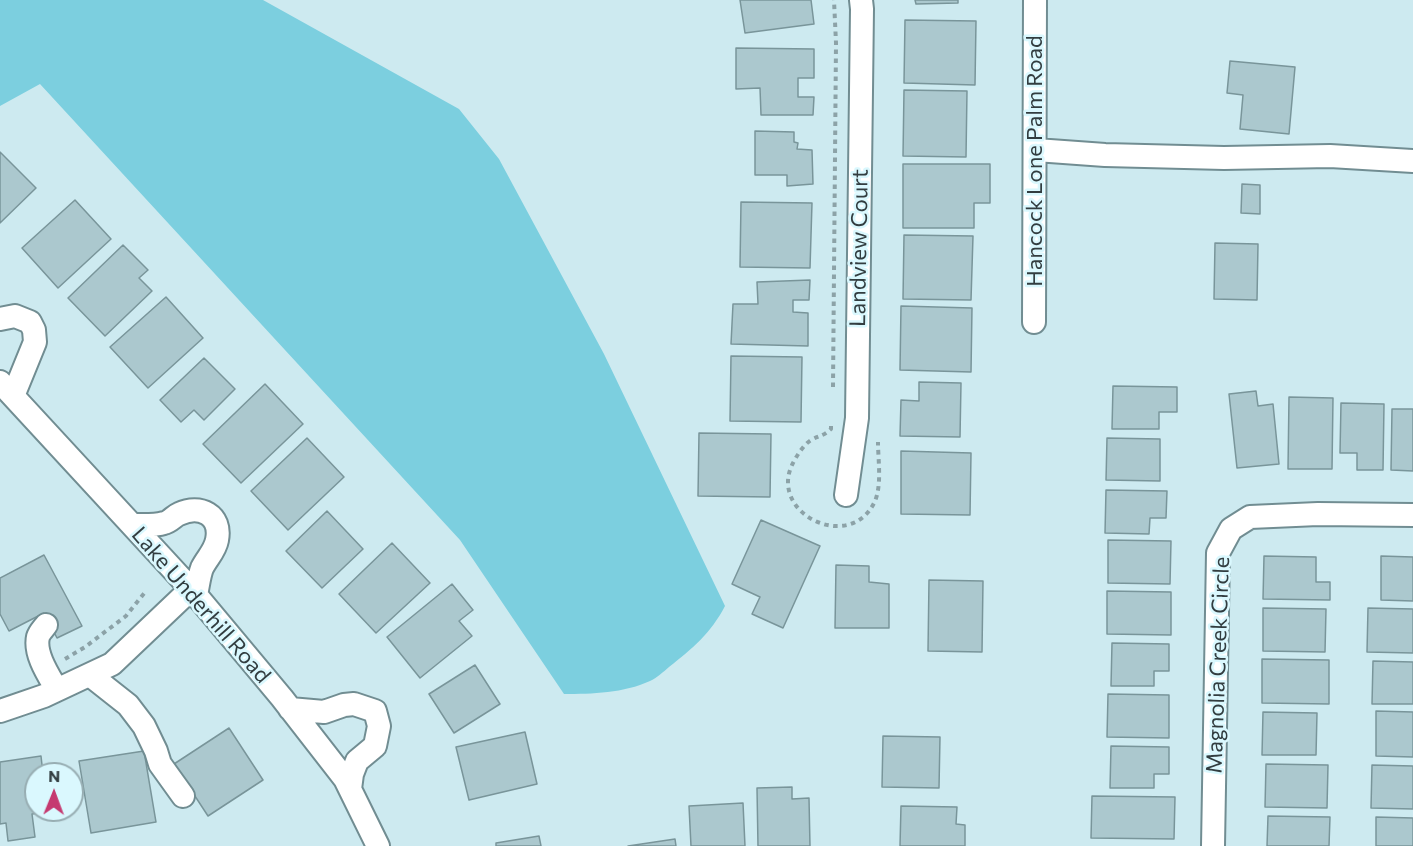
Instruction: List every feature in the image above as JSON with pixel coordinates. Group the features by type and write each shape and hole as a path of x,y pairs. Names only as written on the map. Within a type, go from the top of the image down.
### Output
{"street":[{"name":"Landview Court","path":"846,495 856,418 861,0"},
{"name":"Hancock Lone Palm Road","path":"1034,322 1035,0"},
{"path":"1036,150 1124,156 1267,158 1330,156 1413,161"},
{"path":"0,319 15,316 30,322 36,339 33,350 7,389"},
{"name":"Lake Underhill Road","path":"7,389 193,592 290,709 345,779 378,846"},
{"path":"0,711 57,690 112,664 193,592 201,570 216,546 218,537 216,521 210,514 201,510 189,510 178,514 166,523 132,525"},
{"name":"Magnolia Creek Circle","path":"1213,846 1218,553 1231,529 1250,517 1318,514 1413,515"},
{"path":"46,625 38,635 37,647 57,690"},
{"path":"90,675 128,705 144,726 160,764 183,796"},
{"path":"290,709 324,712 354,704 375,711 380,726 375,746 357,761 350,789"}],"path":[{"path":"46,670 85,647 126,616 146,591"}],"shaded area":[{"path":"0,0 263,0 459,109 499,159 604,354 725,606 720,616 700,640 660,675 640,685 597,693 564,694 460,540 40,84 0,106"}],"building":[{"path":"740,0 811,0 814,24 745,33"},
{"path":"915,0 958,0 958,3 916,4"},
{"path":"905,20 976,21 975,85 904,83"},
{"path":"736,48 814,49 814,78 798,78 798,97 814,97 813,115 761,115 760,88 736,89"},
{"path":"1230,61 1295,67 1289,134 1240,129 1243,95 1227,93"},
{"path":"904,90 967,91 966,157 903,156"},
{"path":"755,131 794,132 794,142 798,143 797,149 812,150 813,184 787,186 787,175 755,175"},
{"path":"0,152 36,188 0,223"},
{"path":"903,164 990,164 990,203 974,203 974,228 903,228"},
{"path":"1242,184 1260,185 1260,214 1241,213"},
{"path":"75,200 111,239 58,288 22,248"},
{"path":"741,202 812,203 810,268 740,267"},
{"path":"904,235 973,236 971,300 903,299"},
{"path":"1215,243 1258,244 1257,300 1214,299"},
{"path":"123,245 148,270 139,278 152,291 105,336 68,298"},
{"path":"810,280 809,300 793,300 793,312 808,313 808,346 731,344 733,304 758,304 757,282"},
{"path":"166,297 203,338 148,388 110,347"},
{"path":"901,306 972,308 971,372 900,370"},
{"path":"731,356 802,357 801,422 730,421"},
{"path":"204,358 235,389 204,420 194,410 181,422 160,400"},
{"path":"919,382 961,383 960,437 900,436 901,400 919,401"},
{"path":"265,384 303,424 241,483 203,444"},
{"path":"1113,386 1177,387 1177,412 1159,412 1159,429 1112,429"},
{"path":"1256,391 1258,406 1273,404 1279,464 1237,468 1229,394"},
{"path":"1289,397 1333,398 1332,469 1288,469"},
{"path":"1341,403 1384,404 1383,470 1357,470 1357,453 1340,453"},
{"path":"1392,409 1413,409 1413,471 1391,470"},
{"path":"699,433 771,434 770,497 698,496"},
{"path":"307,438 344,477 288,530 251,491"},
{"path":"1107,438 1160,439 1160,481 1106,480"},
{"path":"901,451 971,453 970,515 901,514"},
{"path":"1106,490 1167,491 1166,518 1150,518 1149,534 1105,533"},
{"path":"327,511 363,549 322,588 286,551"},
{"path":"761,520 820,546 783,628 752,614 760,597 732,584"},
{"path":"1108,540 1171,541 1170,584 1108,583"},
{"path":"392,543 430,583 376,633 339,594"},
{"path":"44,555 82,626 57,638 44,613 9,631 0,614 0,578"},
{"path":"1264,556 1316,557 1316,582 1330,582 1330,600 1263,599"},
{"path":"1381,556 1413,557 1413,601 1381,600"},
{"path":"836,565 869,566 869,582 889,584 889,628 835,628"},
{"path":"929,580 983,581 982,652 928,651"},
{"path":"452,584 473,610 459,621 472,636 420,678 387,637"},
{"path":"1107,591 1171,592 1171,635 1107,634"},
{"path":"1263,608 1326,609 1325,652 1263,651"},
{"path":"1368,608 1413,609 1413,653 1367,652"},
{"path":"1112,643 1169,644 1169,671 1154,671 1154,686 1111,686"},
{"path":"1262,659 1329,660 1329,704 1262,703"},
{"path":"1373,661 1413,662 1413,704 1372,704"},
{"path":"475,665 500,704 454,733 429,694"},
{"path":"1108,694 1169,695 1169,738 1107,737"},
{"path":"1376,711 1413,712 1413,757 1376,756"},
{"path":"1263,712 1317,713 1316,755 1262,755"},
{"path":"229,728 263,780 208,816 174,764"},
{"path":"525,732 537,784 469,800 456,747"},
{"path":"883,736 940,737 939,788 882,787"},
{"path":"1111,746 1169,747 1169,774 1154,774 1154,788 1110,788"},
{"path":"144,751 156,822 91,833 84,791 84,762 79,761"},
{"path":"41,756 42,762 24,762 24,822 33,822 35,837 8,841 6,823 0,824 0,762"},
{"path":"1266,764 1328,765 1327,808 1265,807"},
{"path":"1372,765 1413,766 1413,809 1371,808"},
{"path":"792,787 792,799 809,798 810,846 758,846 757,788"},
{"path":"1092,796 1175,797 1174,839 1091,838"},
{"path":"743,803 745,846 691,846 689,806"},
{"path":"901,806 957,807 956,824 965,825 965,846 900,846"},
{"path":"1268,816 1330,817 1329,846 1267,846"},
{"path":"1376,817 1413,818 1413,846 1376,846"},
{"path":"539,836 541,846 496,846 496,843"},
{"path":"675,839 676,846 628,846"}]}
